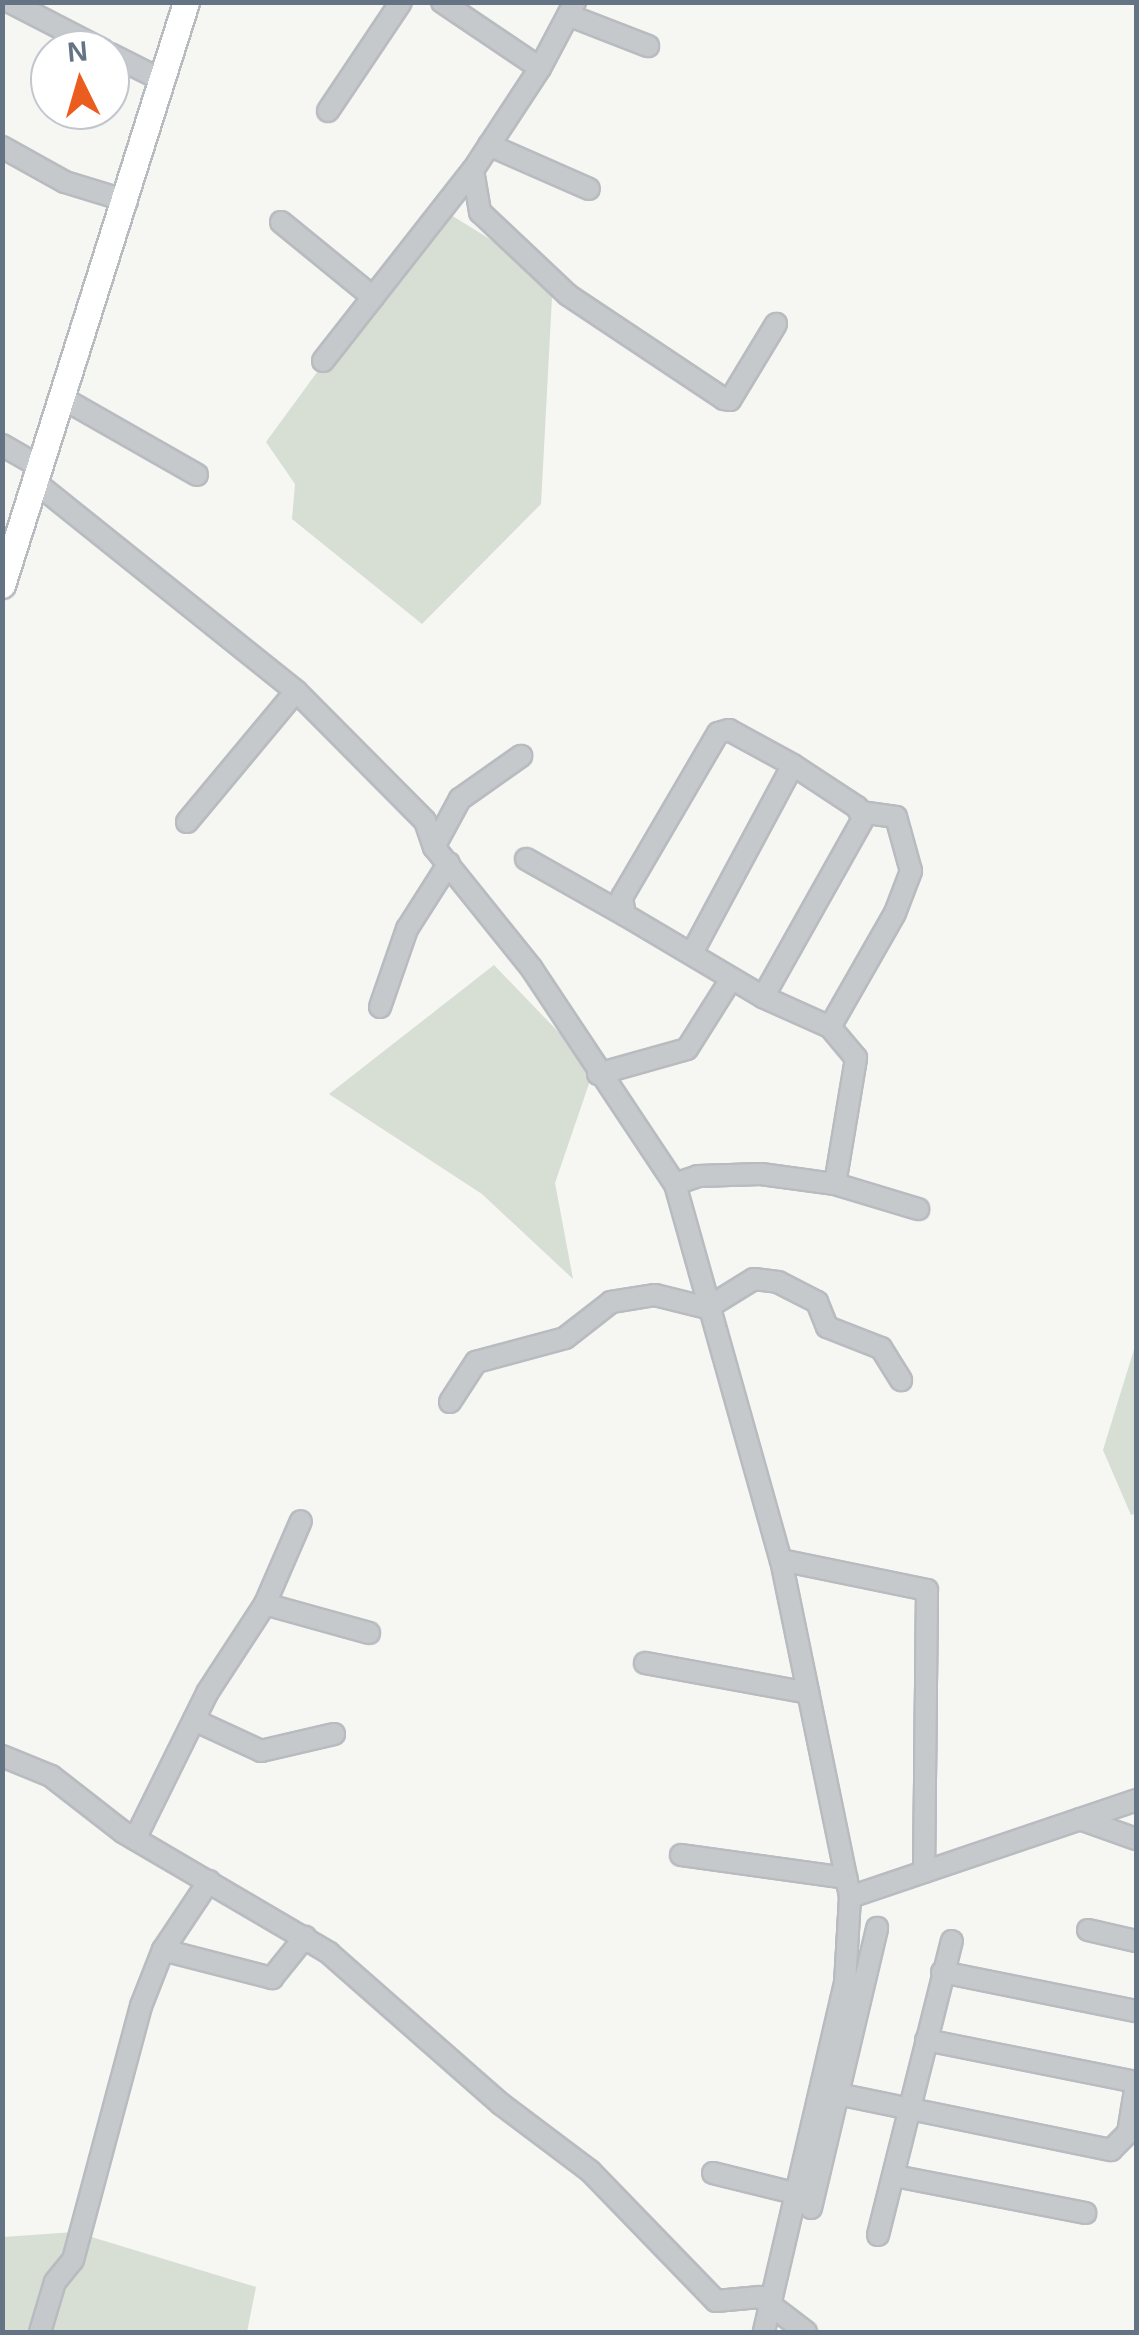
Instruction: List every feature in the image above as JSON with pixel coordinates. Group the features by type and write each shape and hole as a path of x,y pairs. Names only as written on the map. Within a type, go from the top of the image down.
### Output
{"main road":[{"path":"2,585 128,202 186,2"}],"street":[{"path":"10,2 64,30"},
{"path":"328,112 401,2"},
{"path":"442,2 540,68"},
{"path":"323,361 473,170 540,68 571,9 648,46"},
{"path":"130,64 164,82"},
{"path":"489,145 588,189"},
{"path":"2,147 65,182 128,202"},
{"path":"473,170 480,212 511,242 568,294 724,399 730,400 776,324"},
{"path":"281,222 373,297"},
{"path":"64,399 197,475"},
{"path":"2,445 296,691 425,822 442,854 532,970 675,1184 707,1308 782,1560 848,1888 846,1984 831,2093"},
{"path":"188,822 296,691"},
{"path":"625,915 622,897 718,733 729,730 793,765 862,812 896,817 911,871 895,913 830,1027"},
{"path":"380,1008 407,929 442,854 460,799 521,756"},
{"path":"692,953 793,765"},
{"path":"763,997 862,812"},
{"path":"526,859 763,997 830,1027 856,1058 835,1184"},
{"path":"598,1074 688,1049 732,978"},
{"path":"675,1184 698,1176 760,1174 835,1184 918,1209"},
{"path":"450,1402 476,1362 556,1343 610,1302 656,1295 707,1308 754,1279 778,1282 817,1302 833,1333 881,1348 901,1380"},
{"path":"135,1839 194,1720 265,1604 301,1521"},
{"path":"782,1560 927,1590 924,1872"},
{"path":"265,1604 369,1633"},
{"path":"645,1664 808,1693"},
{"path":"194,1720 261,1751 334,1734"},
{"path":"2,1756 83,1795 135,1839 305,1937 590,2171 716,2300 752,2296 773,2303 806,2332"},
{"path":"682,1855 848,1888 924,1872 1136,1800"},
{"path":"1080,1819 1136,1839"},
{"path":"40,2332 54,2282 72,2260 141,2006 163,1950 209,1881"},
{"path":"764,2331 804,2201 877,1928"},
{"path":"1088,1930 1136,1940"},
{"path":"163,1950 272,1978 305,1937"},
{"path":"878,2235 896,2176 952,1941"},
{"path":"942,1972 1136,2012"},
{"path":"831,2093 1111,2150 1128,2134 1136,2083 926,2040"},
{"path":"712,2173 804,2201"},
{"path":"896,2176 1086,2213"}],"shaded area":[{"path":"438,207 553,278 541,504 422,624 292,519 295,484 266,442"},
{"path":"494,965 594,1069 555,1183 573,1279 482,1194 329,1094"},
{"path":"1136,1343 1136,1513 1131,1515 1103,1450"},
{"path":"75,2232 256,2287 247,2332 3,2332 3,2237"}]}
